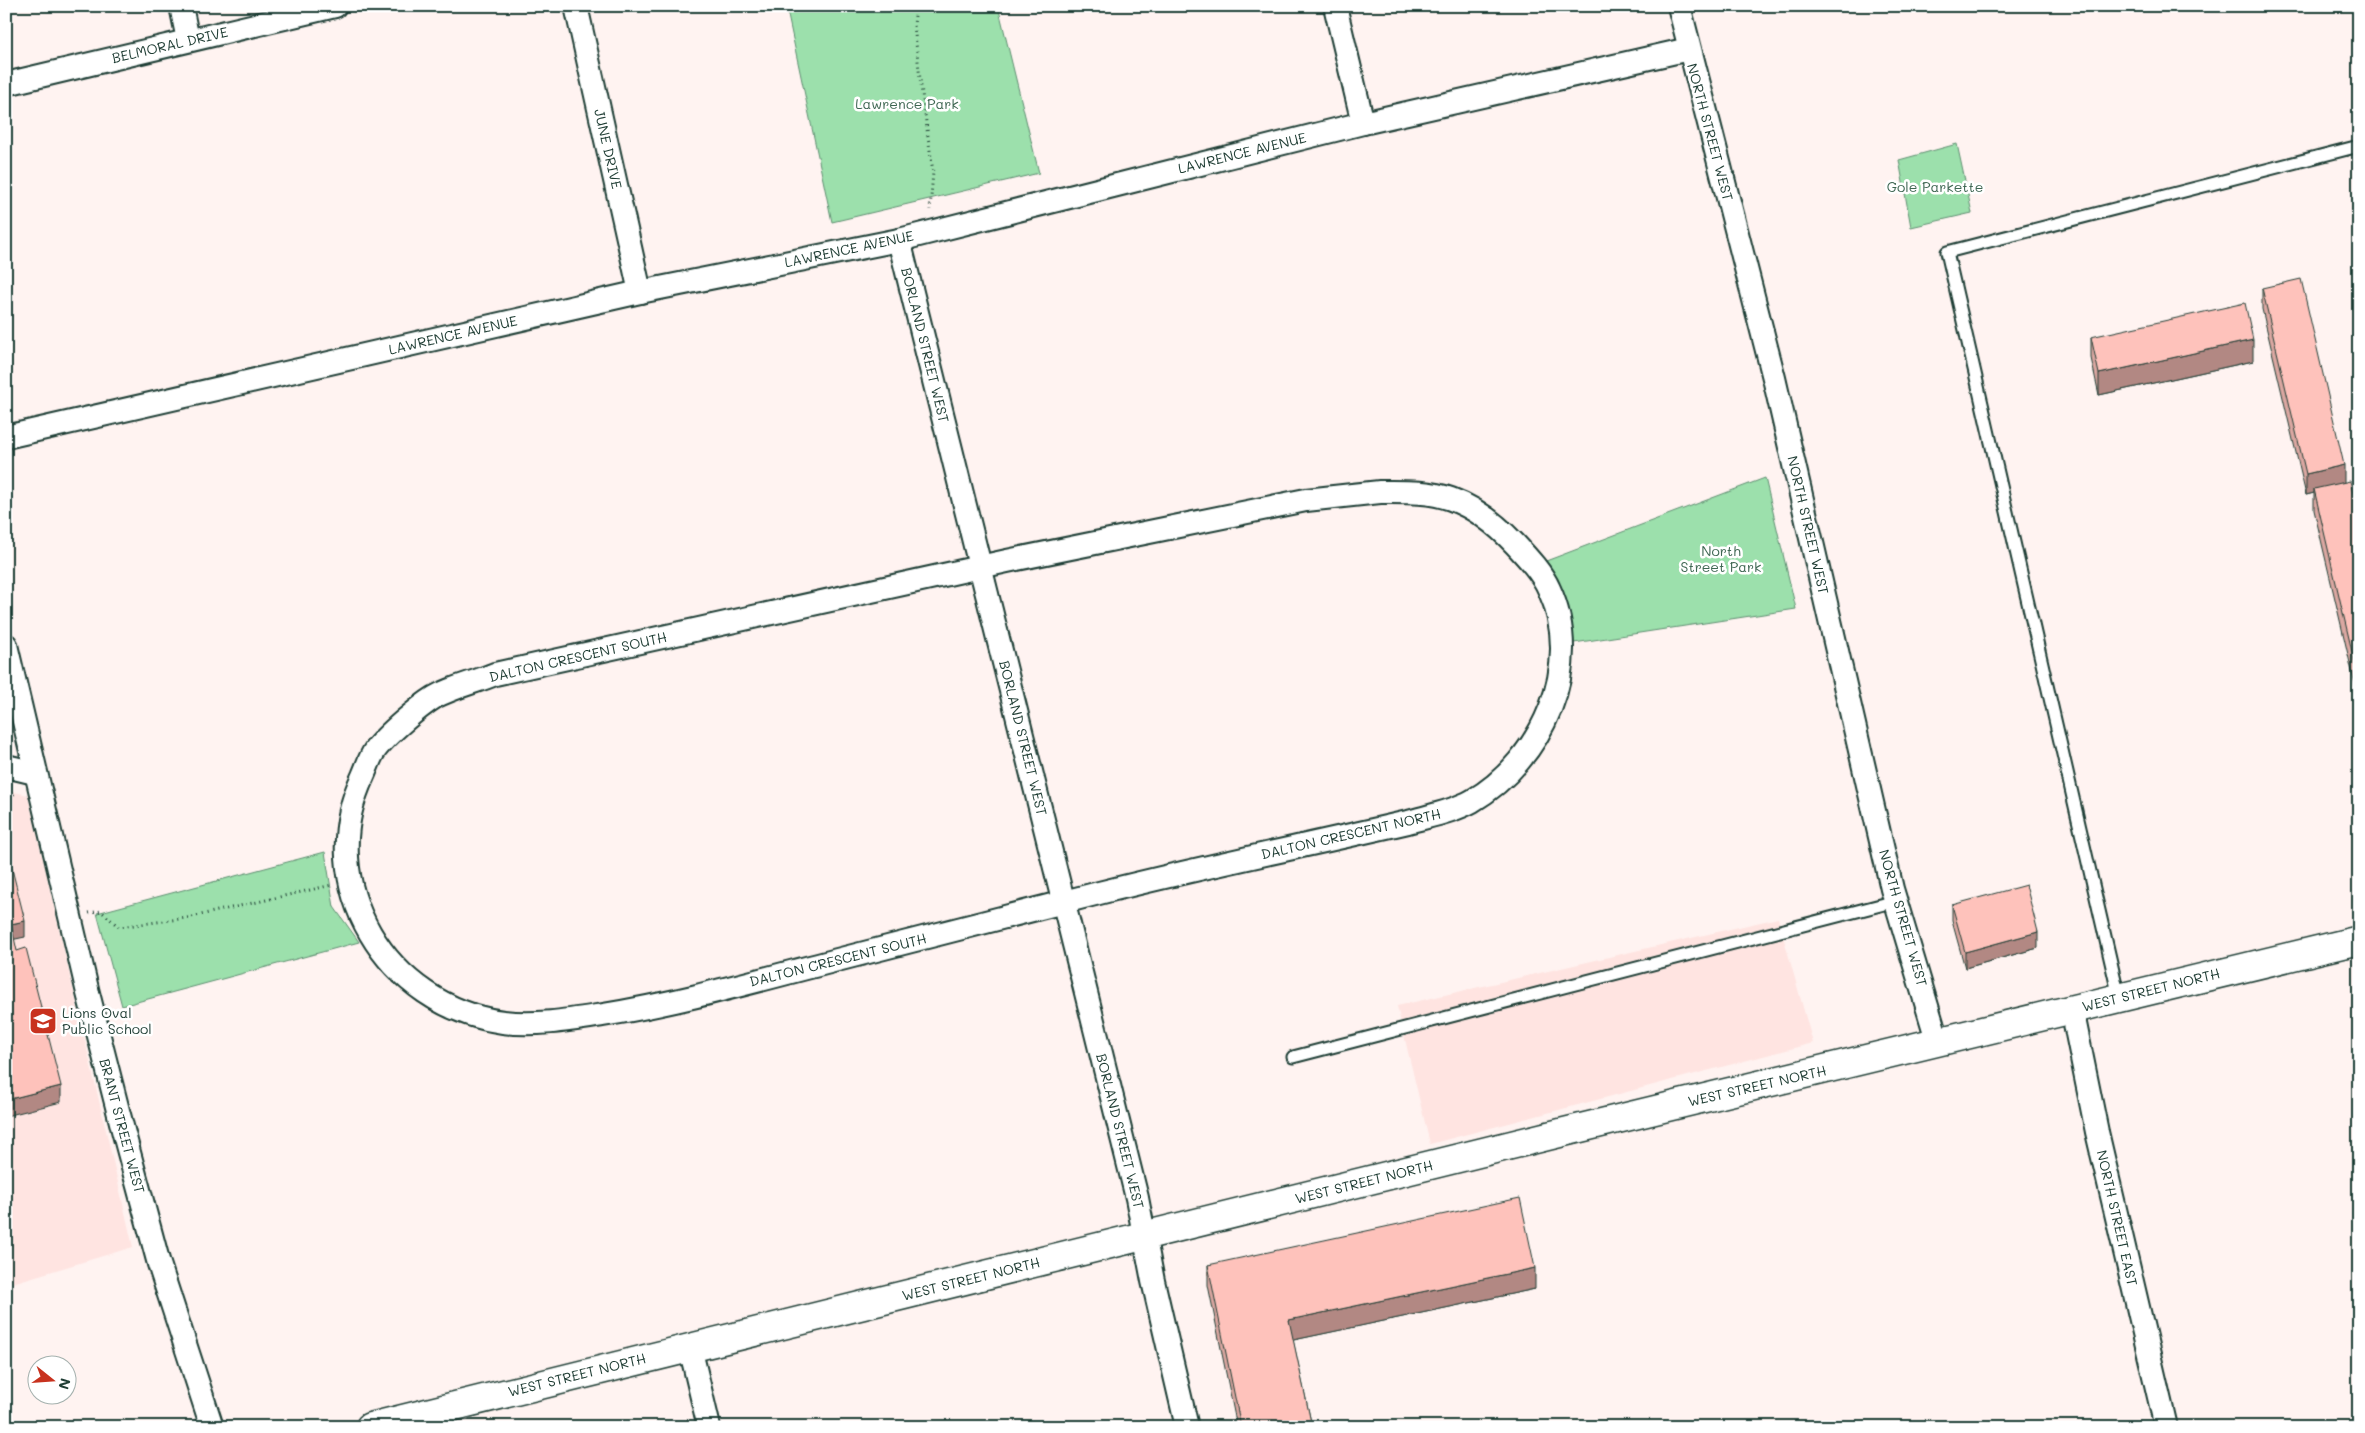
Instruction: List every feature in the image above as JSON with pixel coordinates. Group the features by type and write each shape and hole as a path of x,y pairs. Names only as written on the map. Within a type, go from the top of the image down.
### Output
{"main road":[{"name":"WEST STREET NORTH","path":"370,1427 1564,1132 2359,940"}],"street":[{"path":"181,6 188,40"},
{"name":"BELMORAL DRIVE","path":"6,84 335,6"},
{"name":"JUNE DRIVE","path":"576,6 640,292"},
{"path":"1335,6 1363,123"},
{"name":"NORTH STREET WEST","path":"1679,6 1688,49 1774,378 1896,901 1938,1043"},
{"name":"LAWRENCE AVENUE","path":"6,437 640,292 899,240 1363,123 1688,49"},
{"name":"BORLAND STREET WEST","path":"899,240 1137,1198 1186,1427"},
{"name":"DALTON CRESCENT NORTH","path":"981,567 1306,500 1342,494 1416,492 1450,498 1467,506 1507,535 1531,561 1549,590 1558,618 1562,646 1560,679 1553,705 1539,734 1522,758 1472,800 1446,812 1408,822 1064,902"},
{"name":"DALTON CRESCENT SOUTH","path":"981,567 495,674 435,697 407,719 376,750 354,795 348,822 346,851 350,881 359,911 369,934 388,960 409,981 435,998 467,1014 504,1022 528,1023 586,1018 656,1006 1064,902"},
{"name":"BRANT STREET WEST","path":"6,645 35,773 124,1134 159,1264 212,1427"},
{"path":"6,766 35,773"},
{"name":"NORTH STREET EAST","path":"2072,1009 2097,1132 2166,1427"},
{"path":"690,1347 709,1427"}],"lane":[{"path":"2119,997 1948,252 2359,146"},
{"path":"1293,1057 1896,901"}],"path":[{"path":"916,6 914,25 933,172 929,233"},
{"path":"70,917 101,910 119,927 187,918 350,881"}],"shaded area":[{"name":"Lions Oval Public School","path":"6,790 28,795 133,1247 6,1285"},
{"path":"1778,918 1813,1043 1430,1144 1397,1006"}],"green space":[{"name":"Lawrence Park","path":"786,6 998,6 1039,173 832,222"},
{"name":"Gole Parkette","path":"1957,144 1972,213 1911,227 1899,160"},
{"name":"North Street Park","path":"1765,478 1796,609 1574,643 1546,561"},
{"path":"325,852 334,907 359,942 122,1006 97,913"}],"building":[{"path":"2301,279 2344,465 2306,474 2262,288"},
{"path":"2245,303 2253,340 2099,374 2091,337"},
{"path":"2350,481 2359,518 2358,677 2314,489"},
{"path":"10,861 25,921 11,924 17,951 26,948 61,1086 6,1100 6,862"},
{"path":"2026,885 2038,932 1965,952 1952,905"},
{"path":"1520,1198 1535,1268 1289,1320 1312,1427 1241,1427 1208,1265"}],"place":[{"name":"Lions Oval Public School","path":"43,1021"}]}
